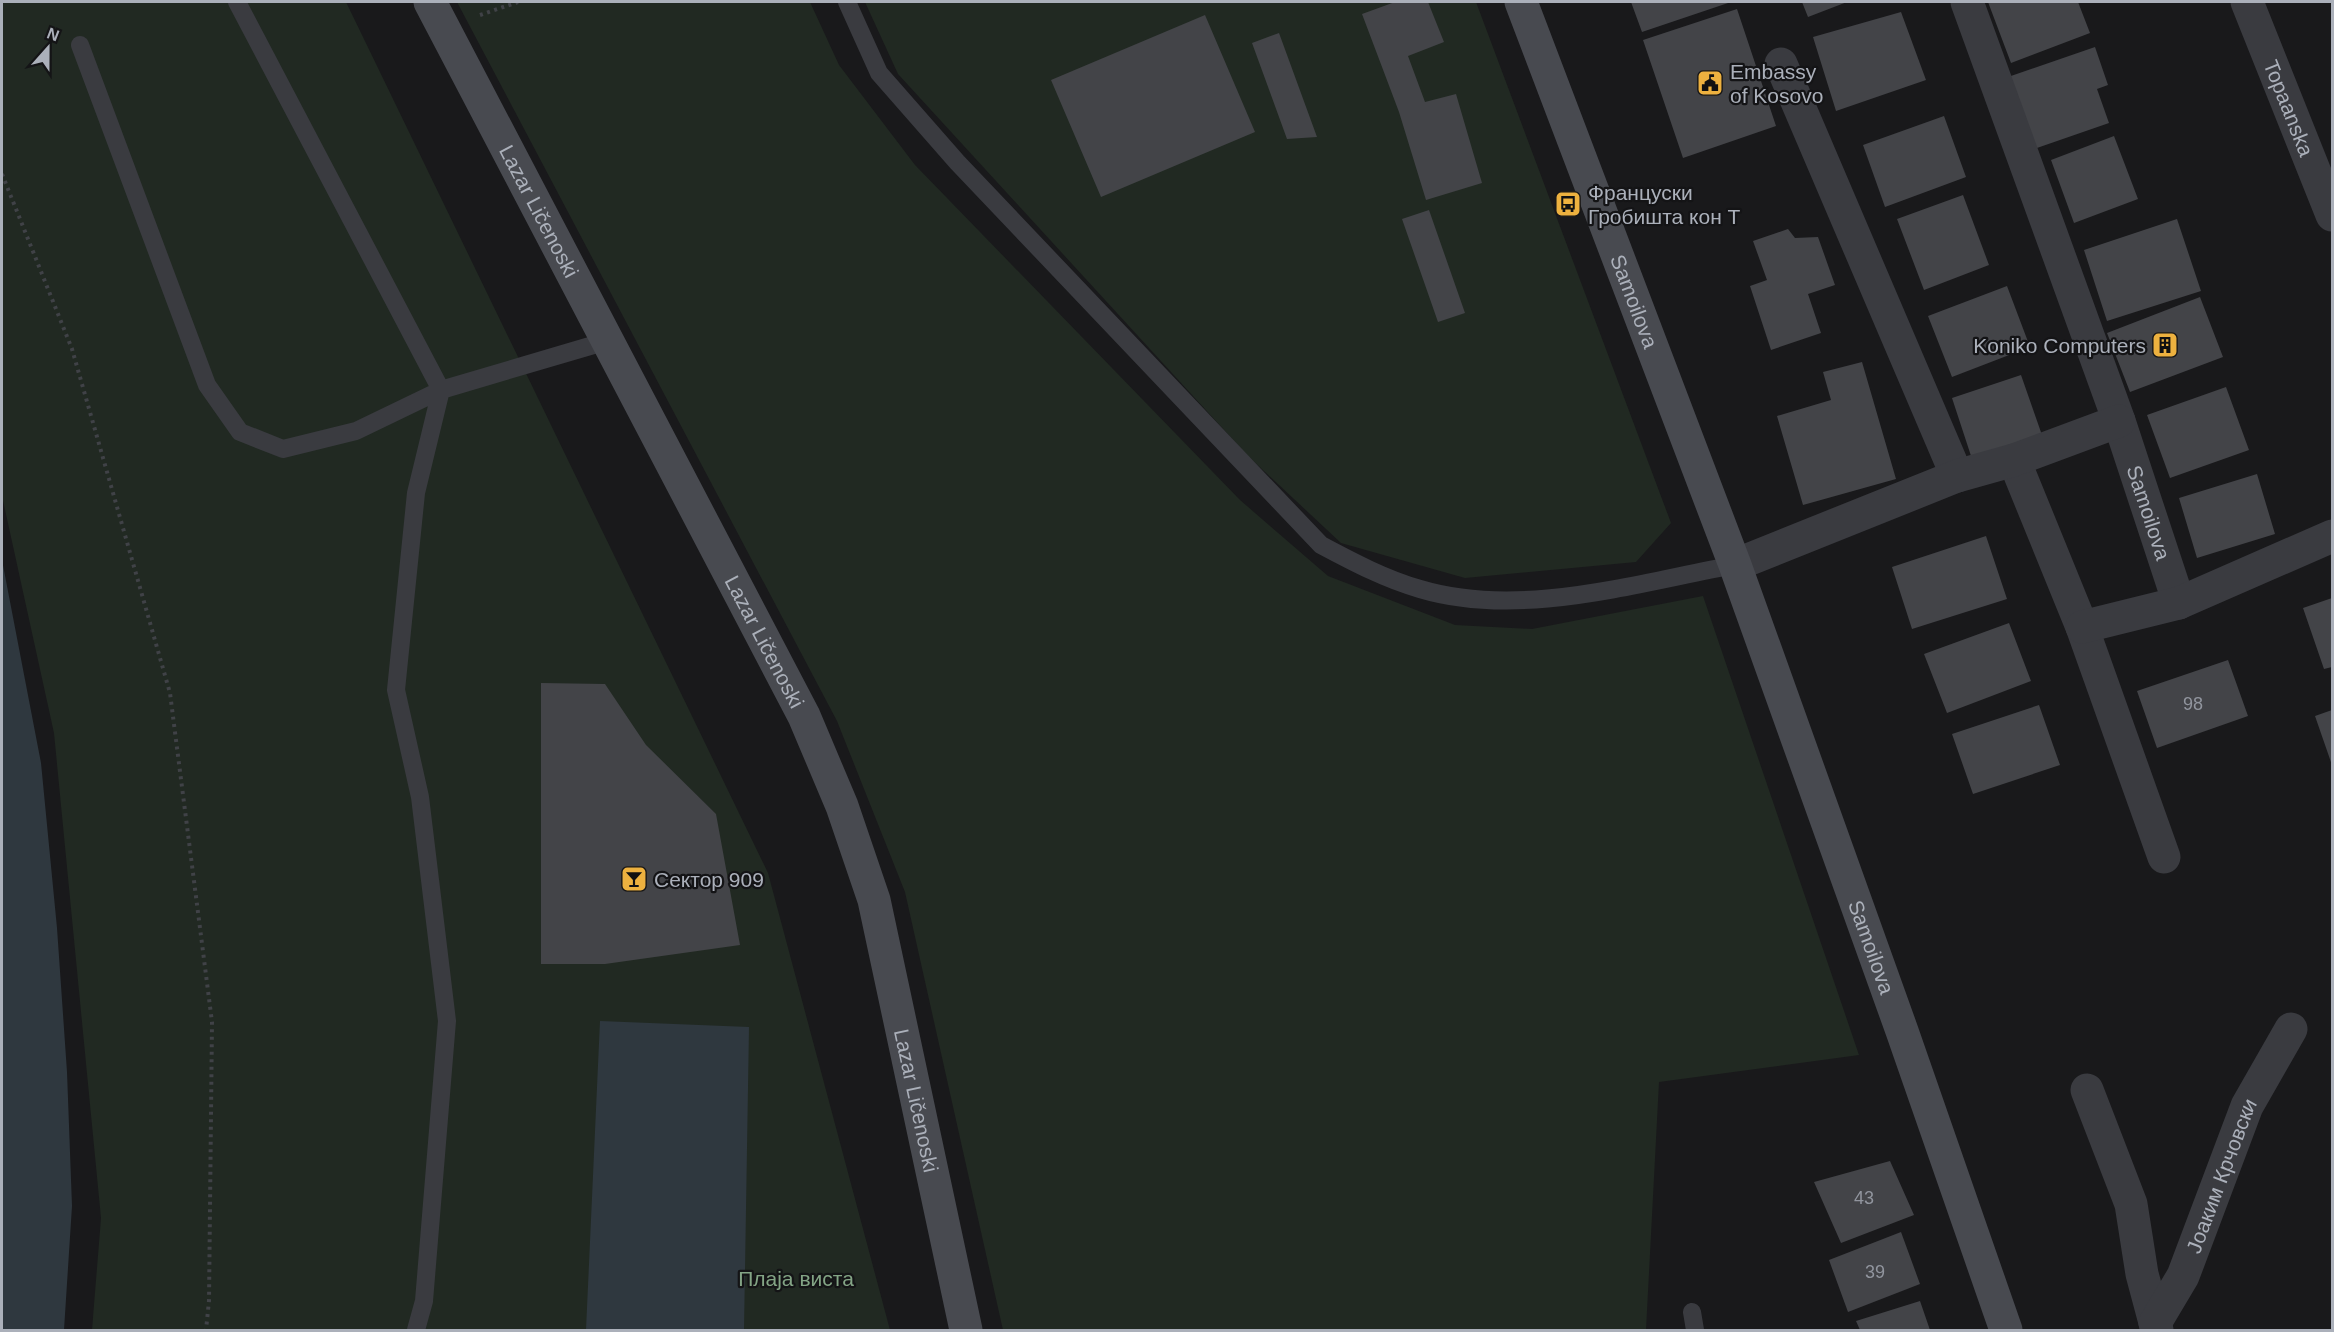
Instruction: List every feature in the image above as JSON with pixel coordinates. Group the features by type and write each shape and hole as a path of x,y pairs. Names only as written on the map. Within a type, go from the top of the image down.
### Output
{"street":[{"name":"Lazar Ličenoski","path":"430,2 804,716 842,806 876,911 966,1330"},
{"name":"Samoilova","path":"1521,2 1735,565 1902,1030 2006,1330"},
{"name":"Samoilova","path":"1967,2 2119,422 2179,603"},
{"name":"Topaanska","path":"2247,2 2332,215"},
{"path":"1781,64 1957,476"},
{"path":"1735,565 1957,476 2014,460 2119,422"},
{"path":"2014,460 2082,627 2164,856"},
{"path":"2082,627 2179,603 2332,536"},
{"name":"Јоаким Крчовски","path":"2156,1327 2183,1276 2247,1106 2291,1029"},
{"name":"Јоаким Крчовски","path":"2087,1090 2131,1203 2142,1274 2156,1327"}],"lane":[{"path":"237,2 441,390 416,493 396,690 420,797 447,1021 424,1301 416,1330"},
{"path":"847,2 879,74 957,162 1321,545 1371,571 1421,590 1476,600 1575,596 1735,565"},
{"path":"80,45 207,385 240,432 283,449 356,431 441,390 607,341"},
{"path":"1692,1312 1695,1330"}],"path":[{"path":"2,174 72,349 170,693 212,1022 209,1301 206,1330"}],"green space":[{"name":"Плаја виста","path":"2,2 346,2 768,873 890,1330 92,1330 101,1218 54,733 2,496"},
{"path":"457,2 810,2 839,65 915,165 1240,500 1328,576 1455,625 1532,629 1703,596 1859,1055 1659,1082 1646,1330 1003,1330 905,892 837,721"},
{"path":"865,2 1476,2 1671,523 1636,562 1465,578 1341,543 1248,456 898,74"}],"shaded area":[{"path":"2,560 41,763 57,928 67,1072 72,1206 64,1330 2,1330"},
{"path":"600,1021 749,1027 744,1330 586,1330"}],"building":[{"path":"1395,2 1428,2 1444,42 1408,56 1425,102 1456,94 1482,183 1426,200 1399,112 1362,14"},
{"path":"1631,2 1731,2 1642,32"},
{"path":"1802,2 1847,2 1808,17"},
{"path":"1988,2 2078,2 2090,33 2011,63"},
{"name":"Embassy of Kosovo","path":"1737,9 1776,126 1683,158 1643,40"},
{"path":"1901,12 1926,80 1836,111 1813,37"},
{"path":"1205,15 1255,132 1101,197 1051,80"},
{"path":"1279,33 1317,137 1287,139 1252,43"},
{"path":"2095,47 2108,85 2097,89 2109,123 2034,149 2008,77"},
{"path":"1944,116 1966,177 1885,207 1863,145"},
{"path":"2114,136 2138,199 2074,223 2051,160"},
{"path":"1963,195 1989,265 1924,290 1897,219"},
{"path":"1429,210 1465,313 1438,322 1402,219"},
{"path":"2177,219 2201,291 2107,321 2084,250"},
{"path":"1788,229 1795,238 1818,237 1835,285 1808,294 1821,333 1771,350 1750,286 1767,280 1753,241"},
{"path":"2007,286 2030,347 1952,377 1928,316"},
{"name":"Koniko Computers","path":"2200,297 2223,357 2130,392 2107,333"},
{"path":"1862,362 1896,479 1803,505 1777,416 1831,400 1823,372"},
{"path":"2021,375 2043,438 1973,462 1952,398"},
{"path":"2226,387 2249,450 2170,478 2147,415"},
{"path":"2257,474 2275,534 2197,558 2179,498"},
{"path":"1986,536 2007,599 1912,629 1892,567"},
{"path":"2332,598 2332,667 2324,669 2303,608"},
{"path":"2009,623 2031,681 1947,713 1924,654"},
{"path":"2228,660 2248,716 2157,748 2137,691"},
{"name":"Сектор 909","path":"541,683 605,684 646,745 716,814 740,945 605,964 541,964"},
{"path":"2039,705 2060,765 1973,794 1952,734"},
{"path":"2332,710 2332,765 2315,716"},
{"path":"1890,1161 1914,1215 1841,1243 1814,1182"},
{"path":"1901,1232 1920,1284 1848,1312 1829,1260"},
{"path":"1920,1301 1930,1330 1860,1330 1856,1321"}],"place":[{"name":"Embassy of Kosovo","path":"1710,83"},
{"name":"Француски Гробишта кон Т","path":"1568,204"},
{"name":"Koniko Computers","path":"2165,345"},
{"name":"Сектор 909","path":"634,879"}]}
